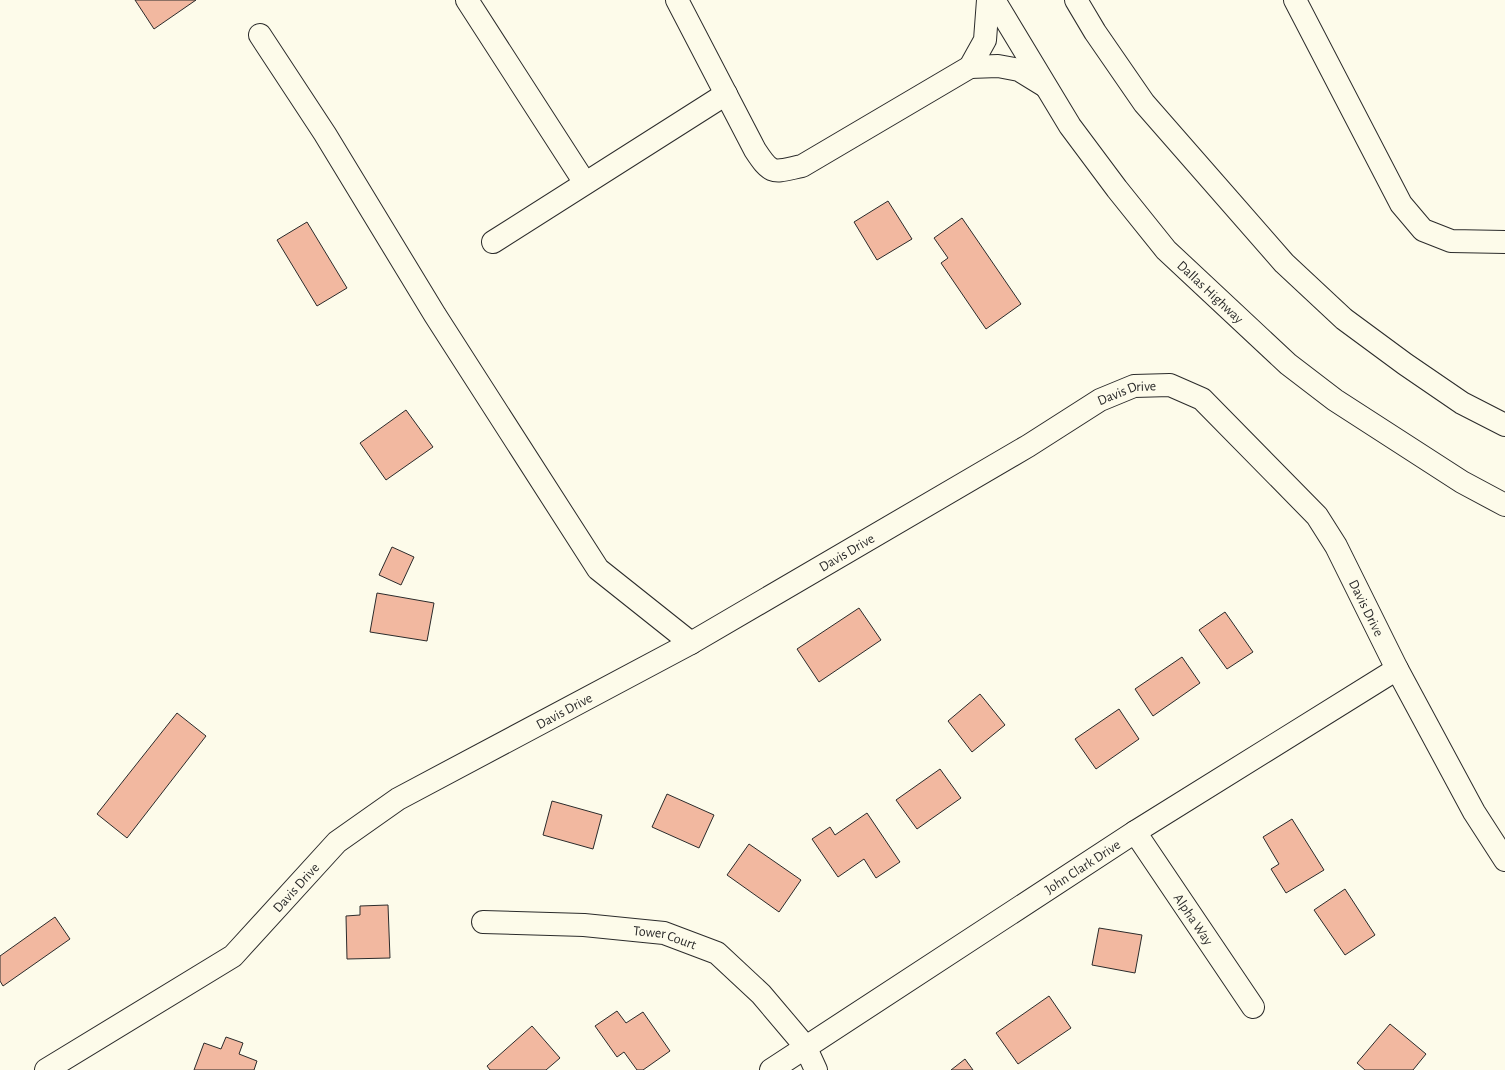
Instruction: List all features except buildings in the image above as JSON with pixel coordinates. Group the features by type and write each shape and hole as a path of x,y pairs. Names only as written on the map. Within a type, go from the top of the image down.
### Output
{"street":[{"path":"467,0 585,183"},
{"path":"677,0 755,150 766,167 777,171 802,166 970,67 998,66 1019,70 1046,86"},
{"path":"970,67 986,40 988,0"},
{"name":"Dallas Highway","path":"994,0 1070,126 1166,250 1288,364 1335,400 1462,482 1505,505"},
{"path":"1076,0 1095,32 1144,104 1284,264 1344,319 1405,364 1462,403 1505,425"},
{"path":"1295,0 1401,204 1423,230 1451,241 1505,242"},
{"path":"260,35 325,134 435,315 598,568 691,643"},
{"path":"493,242 726,94"},
{"name":"Davis Drive","path":"46,1070 233,956 337,842 398,799 691,643 1028,446 1100,400 1134,386 1170,385 1202,399 1317,516 1336,546 1397,669 1474,812 1505,860"},
{"name":"John Clark Drive","path":"771,1070 805,1046 1134,832 1397,669"},
{"name":"Alpha Way","path":"1134,832 1253,1006"},
{"name":"Tower Court","path":"483,922 584,925 664,933 717,953 761,994 805,1046 816,1070"}]}
